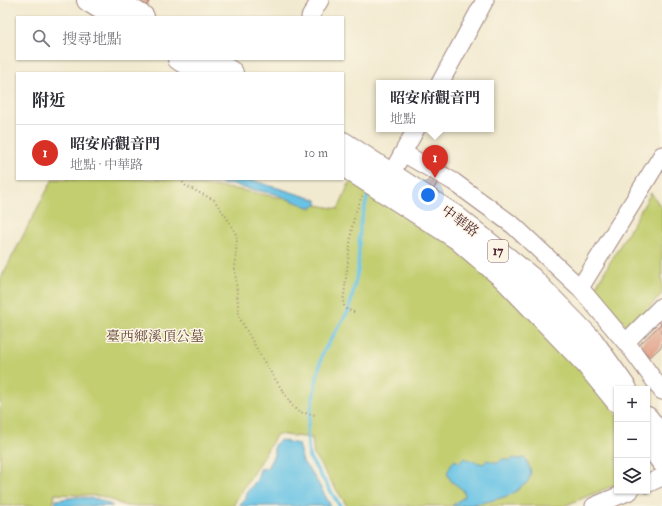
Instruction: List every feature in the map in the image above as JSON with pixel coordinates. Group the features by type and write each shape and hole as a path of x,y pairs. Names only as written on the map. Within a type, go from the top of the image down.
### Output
{"main road":[{"path":"88,0 113,16"},
{"path":"116,0 141,16"},
{"path":"181,60 199,72"},
{"path":"212,60 230,72"},
{"name":"中華路","path":"344,144 381,183 457,238 505,279 586,363 614,397"},
{"name":"中華路","path":"344,165 456,217 531,278 592,341 624,386"},
{"path":"650,422 662,438"},
{"path":"650,445 662,461"}],"street":[{"path":"311,16 320,0"},
{"path":"442,80 485,0"},
{"path":"381,183 403,153 414,132"},
{"path":"403,153 454,182 514,226 580,288 626,342 662,391"},
{"path":"580,288 662,156"},
{"path":"626,342 662,306"},
{"path":"650,483 662,477"},
{"path":"594,506 623,494"}],"path":[{"path":"181,180 186,186 214,200 227,218 237,236 235,269 239,317 263,360 293,407 299,412 316,415"},
{"path":"354,312 346,309 343,304 352,227 355,214 363,194 381,183"}],"green space":[{"name":"臺西鄉溪頂公墓","path":"351,179 457,247 522,304 601,392 614,411 614,485 564,506 347,506 314,455 312,438 277,434 235,502 235,506 126,506 101,496 55,494 53,506 0,506 0,280 52,180 184,180 187,184 235,189 338,209"},
{"path":"651,193 662,208 662,294 629,329 595,288"}],"water":[{"path":"217,180 251,180 317,200 317,205 311,208 275,194 244,188 233,184 224,185"},
{"path":"281,440 298,444 303,462 314,476 331,506 239,506 246,499 247,492 257,480 260,469 267,468 274,455 274,445"},
{"path":"463,458 483,464 487,460 498,463 506,458 508,461 514,458 525,458 531,473 527,483 512,494 483,503 452,506 465,496 463,490 451,481 447,473 451,464 455,460 460,463"},
{"path":"77,497 98,499 113,506 56,506 56,500"}],"building":[{"path":"132,0 150,0 145,8"},
{"path":"437,165 445,169 432,192 424,187"},
{"path":"662,309 662,346 650,357 638,346 661,324 655,316"}],"waterway":[{"path":"340,506 309,457 307,431 322,354 349,310 358,270 360,225 368,195"}],"place":[{"name":"昭安府觀音門","path":"435,178"}]}
